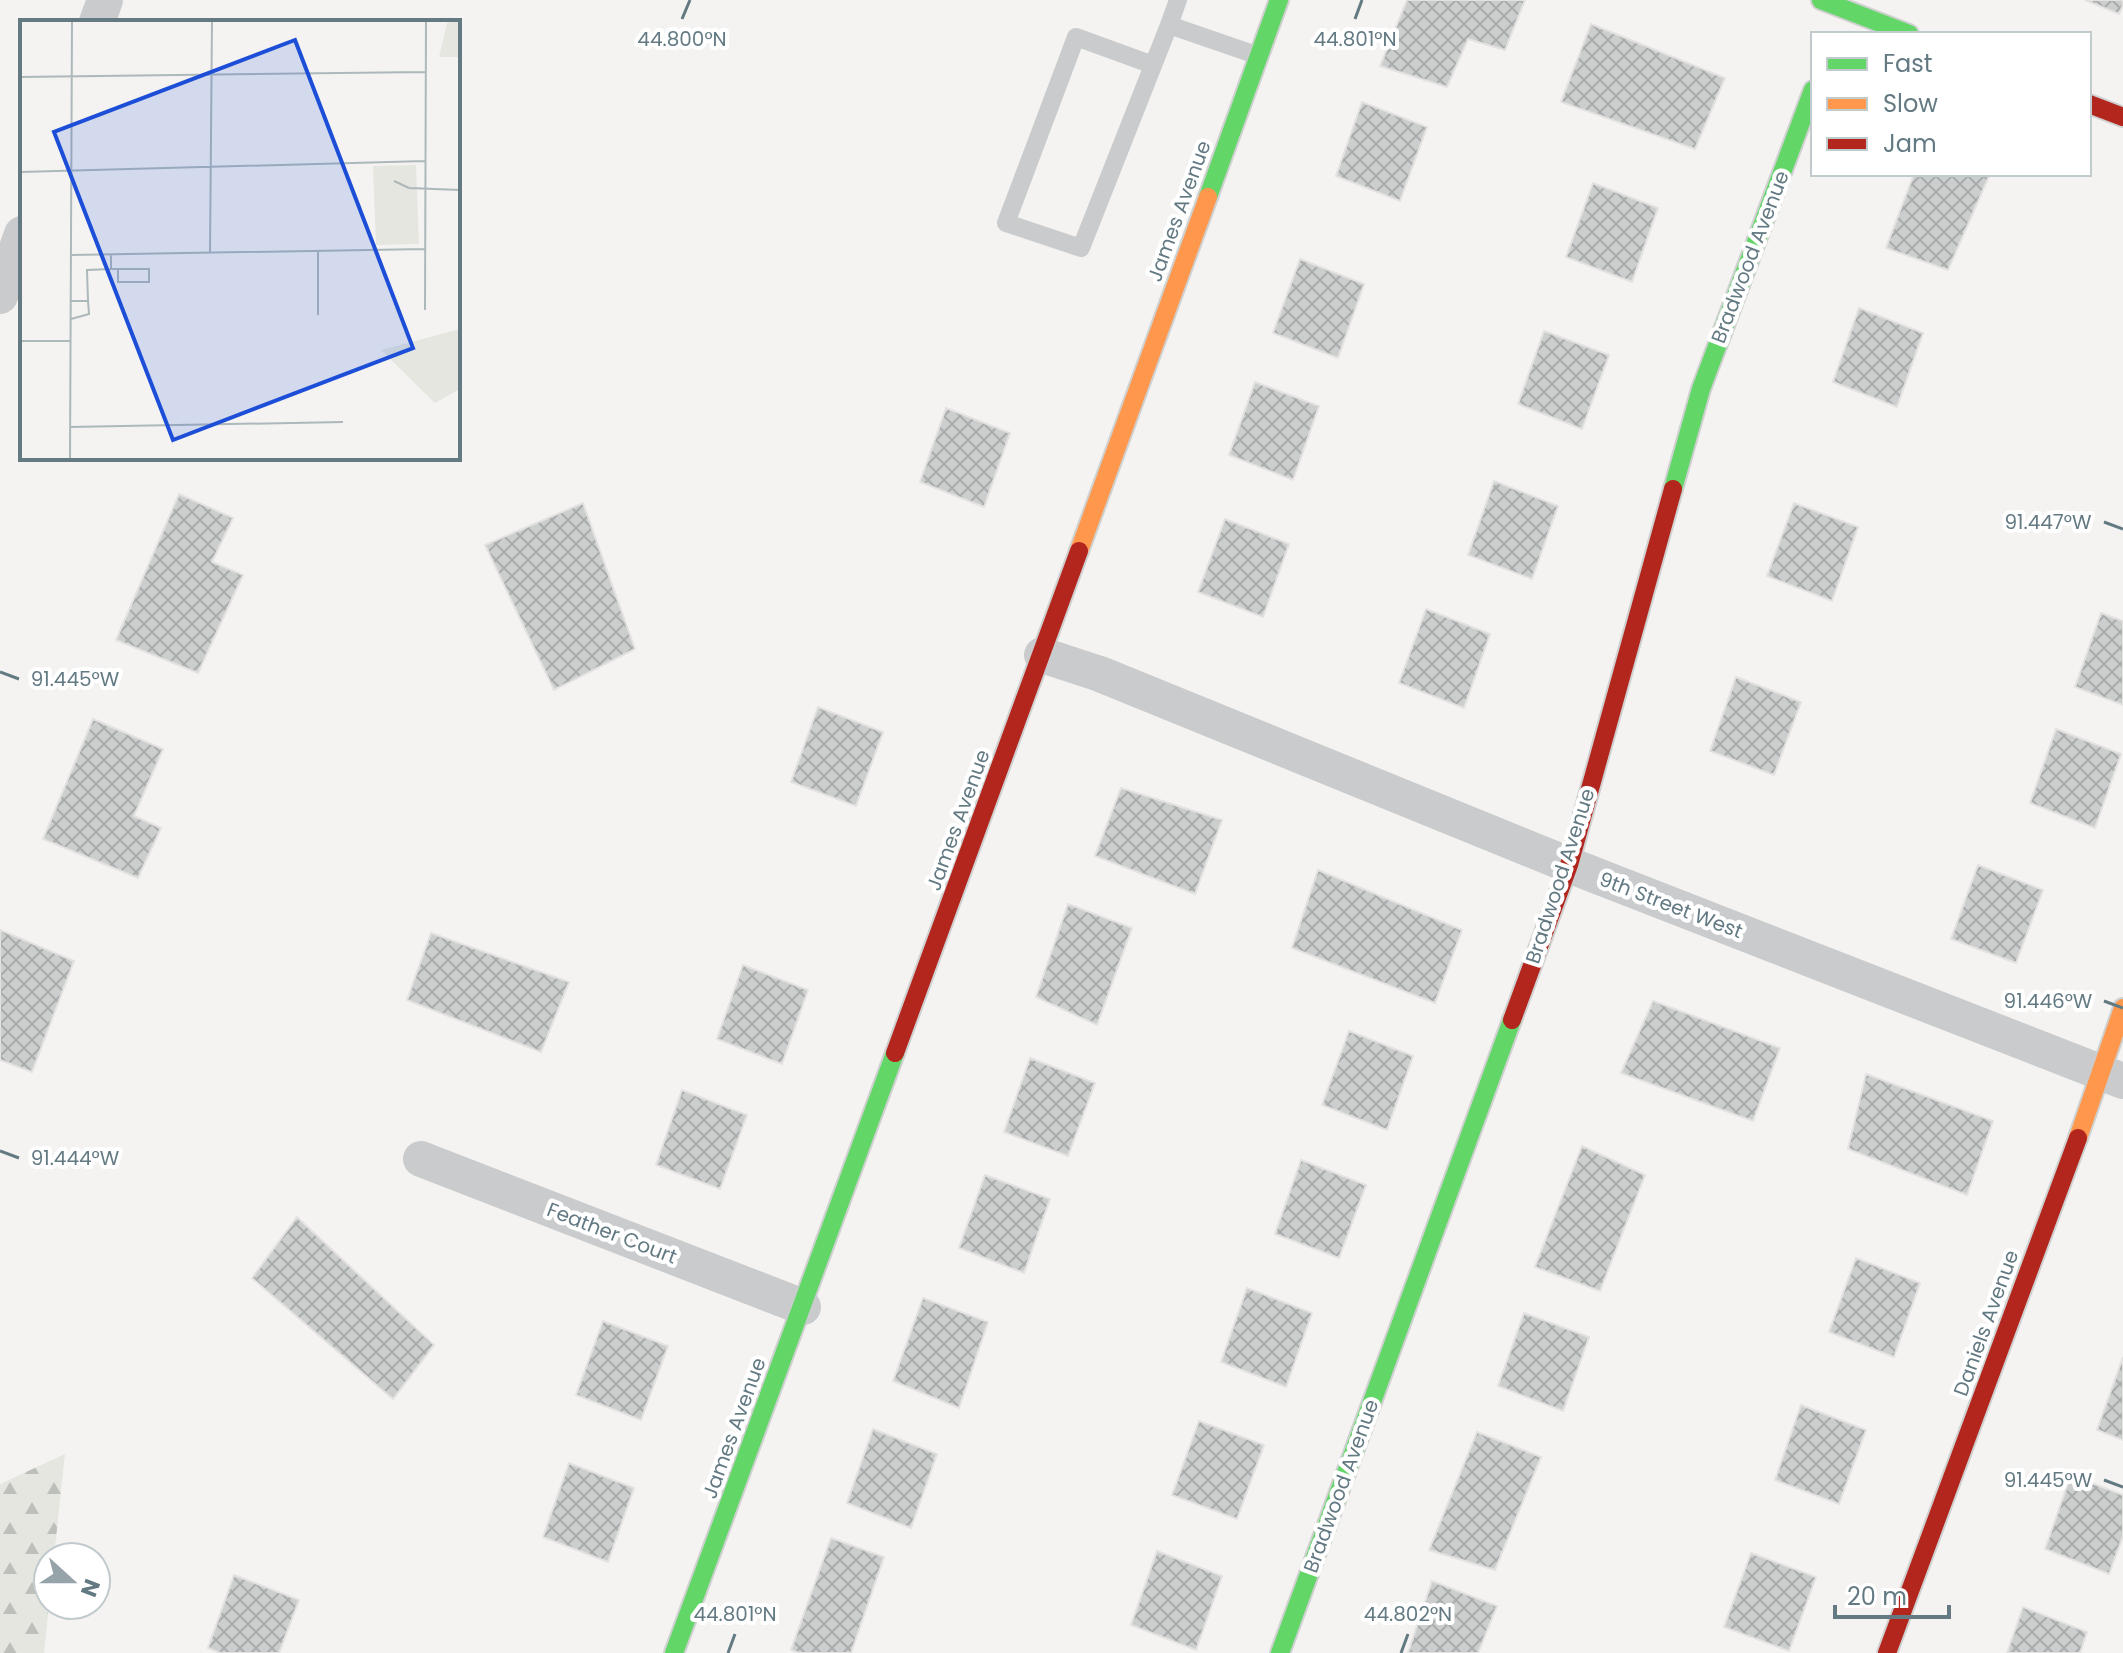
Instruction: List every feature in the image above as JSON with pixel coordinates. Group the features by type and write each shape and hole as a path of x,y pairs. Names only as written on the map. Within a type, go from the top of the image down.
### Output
{"street":[{"path":"98,20 105,0"},
{"name":"James Avenue","path":"674,1653 1042,655 1279,0"},
{"path":"1836,11 1903,32"},
{"name":"Bradwood Avenue","path":"1280,1653 1569,865 1701,389 1811,95"},
{"path":"2091,105 2123,117"},
{"path":"0,296 20,240"},
{"name":"9th Street West","path":"1042,655 1115,680 1569,865 2113,1077"},
{"name":"Daniels Avenue","path":"1887,1653 2113,1077 2123,1008"},
{"name":"Feather Court","path":"421,1159 803,1307"}],"lane":[{"path":"1153,65 1076,37 1006,223 1081,248 1169,25 1178,0"},
{"path":"1169,25 1259,56"}],"green space":[{"path":"65,1454 56,1541 32,1541 32,1621 47,1621 44,1653 0,1653 0,1484"}],"building":[{"path":"1407,0 1525,0 1505,50 1468,39 1447,87 1380,66"},
{"path":"2085,0 2123,0 2123,5 2119,14"},
{"path":"1591,24 1725,78 1695,149 1561,102"},
{"path":"1362,102 1427,127 1400,201 1336,176"},
{"path":"1913,176 1989,176 1948,270 1886,248"},
{"path":"1593,183 1658,208 1632,282 1566,257"},
{"path":"1300,259 1364,284 1338,358 1273,333"},
{"path":"1859,308 1923,333 1897,407 1833,382"},
{"path":"1544,331 1609,355 1582,429 1518,404"},
{"path":"1255,382 1319,406 1293,480 1229,455"},
{"path":"946,408 1010,433 984,507 920,482"},
{"path":"1494,481 1558,506 1532,579 1468,555"},
{"path":"179,494 233,518 212,562 243,575 198,673 116,640"},
{"path":"583,503 635,649 554,690 485,545"},
{"path":"1794,503 1858,527 1832,601 1767,576"},
{"path":"1225,519 1289,544 1263,617 1198,592"},
{"path":"1426,609 1490,634 1464,708 1399,683"},
{"path":"2101,613 2123,621 2123,705 2075,687"},
{"path":"1736,677 1801,702 1774,775 1710,751"},
{"path":"818,707 883,732 856,806 791,782"},
{"path":"93,719 163,749 134,816 161,828 138,878 43,839"},
{"path":"2056,729 2121,754 2095,828 2030,803"},
{"path":"1121,788 1222,820 1195,894 1095,856"},
{"path":"1978,865 2043,890 2016,963 1951,939"},
{"path":"1318,870 1462,930 1435,1003 1292,948"},
{"path":"1068,904 1132,928 1097,1025 1036,997"},
{"path":"0,930 74,961 32,1072 0,1060"},
{"path":"431,933 569,982 541,1052 407,1000"},
{"path":"743,965 808,990 782,1064 717,1039"},
{"path":"1653,1001 1780,1048 1753,1121 1621,1073"},
{"path":"1349,1031 1413,1056 1387,1130 1322,1105"},
{"path":"1030,1058 1095,1083 1068,1156 1004,1132"},
{"path":"1866,1074 1993,1121 1967,1195 1848,1149"},
{"path":"682,1090 747,1115 720,1189 656,1165"},
{"path":"1582,1146 1645,1175 1600,1291 1535,1267"},
{"path":"1301,1160 1366,1185 1339,1258 1275,1234"},
{"path":"985,1175 1050,1199 1024,1273 959,1248"},
{"path":"297,1217 434,1345 393,1399 252,1278"},
{"path":"1856,1258 1920,1283 1894,1357 1829,1332"},
{"path":"1247,1288 1312,1313 1286,1387 1221,1362"},
{"path":"923,1298 988,1322 959,1408 893,1381"},
{"path":"1524,1313 1589,1337 1563,1411 1498,1386"},
{"path":"603,1321 668,1346 641,1420 576,1395"},
{"path":"2123,1357 2123,1440 2097,1430"},
{"path":"1801,1405 1866,1430 1839,1504 1775,1480"},
{"path":"1199,1421 1264,1445 1237,1519 1172,1495"},
{"path":"873,1429 937,1454 911,1528 847,1503"},
{"path":"1477,1432 1541,1457 1495,1570 1429,1550"},
{"path":"569,1463 634,1488 608,1562 543,1537"},
{"path":"2071,1475 2123,1495 2123,1536 2109,1574 2045,1549"},
{"path":"831,1538 884,1557 851,1653 799,1653 791,1650"},
{"path":"1157,1551 1222,1576 1196,1650 1131,1625"},
{"path":"1751,1553 1816,1577 1789,1651 1724,1627"},
{"path":"234,1575 299,1600 279,1653 220,1653 208,1648"},
{"path":"1432,1581 1497,1606 1478,1653 1408,1653"},
{"path":"2023,1607 2087,1632 2080,1653 2007,1653"}],"traffic: fast":[{"path":"1208,197 1279,0"},
{"path":"1821,0 1904,32"},
{"path":"1673,489 1701,389 1811,95"},
{"path":"1280,1653 1512,1020"},
{"path":"674,1653 895,1053"}],"traffic: slow":[{"path":"1079,551 1208,197"},
{"path":"2078,1138 2123,1008"}],"traffic: jam":[{"path":"2091,105 2123,117"},
{"path":"1512,1020 1569,865 1673,489"},
{"path":"895,1053 1079,551"},
{"path":"1887,1653 2078,1138"}]}
